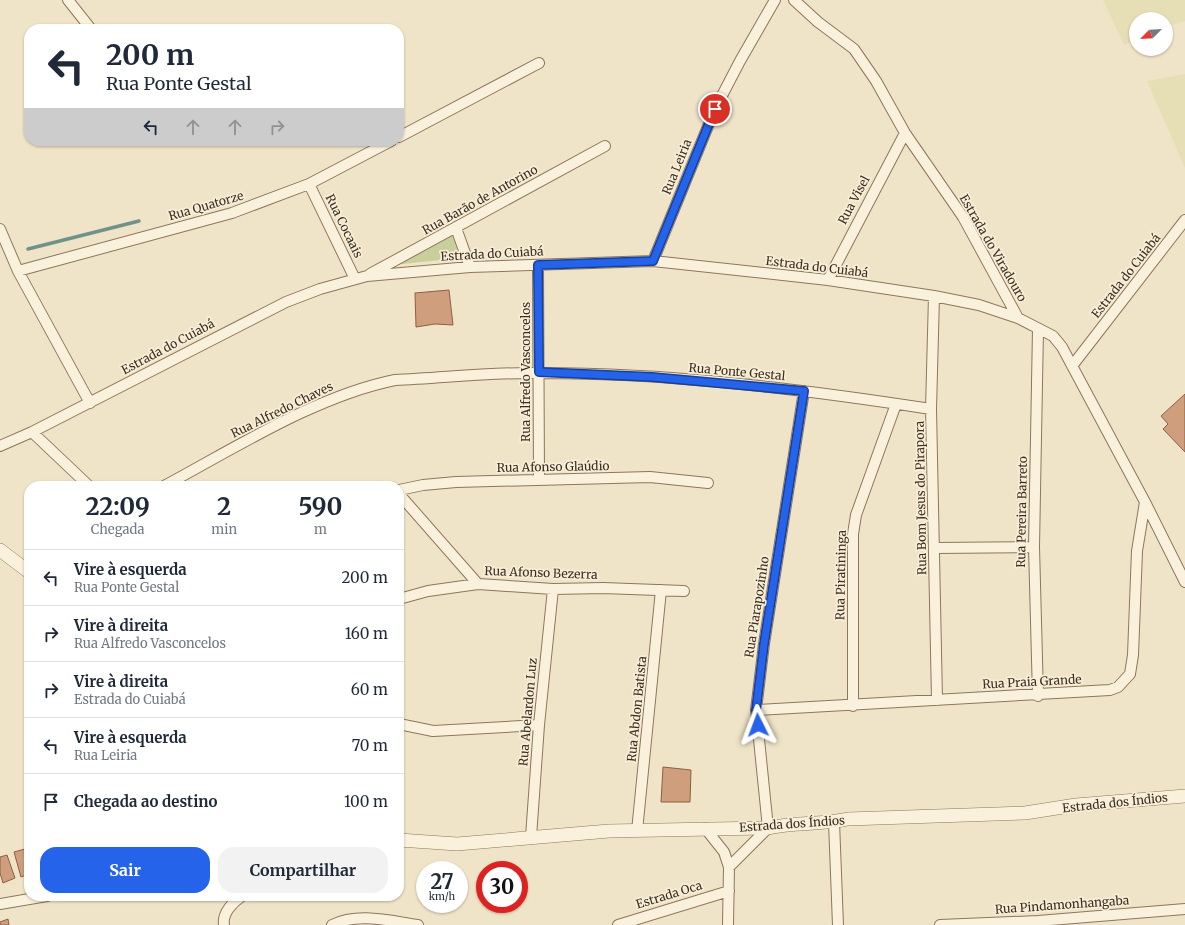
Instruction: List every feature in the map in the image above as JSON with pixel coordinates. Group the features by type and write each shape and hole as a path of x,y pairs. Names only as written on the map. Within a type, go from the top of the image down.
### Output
{"street":[{"path":"68,0 87,24"},
{"name":"Rua Leiria","path":"653,261 715,109 740,61 775,0"},
{"name":"Estrada do Viradouro","path":"794,0 818,22 854,49 876,81 905,133 963,217 1018,318 1053,336 1062,347 1145,502 1185,582"},
{"path":"404,134 539,63"},
{"name":"Rua Visel","path":"828,280 905,133"},
{"name":"Rua Quatorze","path":"18,271 232,213 309,184 381,146"},
{"name":"Rua Barão de Antorino","path":"367,276 605,146"},
{"name":"Rua Cocaais","path":"309,184 355,279"},
{"name":"Estrada do Cuiabá","path":"1072,366 1185,220"},
{"path":"456,228 470,266"},
{"path":"0,229 18,271 90,403"},
{"name":"Estrada do Cuiabá","path":"0,446 90,403 286,302 320,289 367,276 470,266 653,261 828,280 934,296 979,305 1018,318"},
{"name":"Rua Alfredo Vasconcelos","path":"538,265 539,480"},
{"name":"Rua Bom Jesus do Pirapora","path":"934,296 931,409 937,700"},
{"name":"Rua Pereira Barreto","path":"1038,329 1034,547 1038,696"},
{"name":"Rua Ponte Gestal","path":"539,372 652,377 804,391 931,409"},
{"name":"Rua Alfredo Chaves","path":"173,481 256,436 324,402 369,386 395,380 539,372"},
{"name":"Rua Piarapozinho","path":"768,828 756,710 764,644 804,391"},
{"name":"Rua Piratininga","path":"853,706 853,534 856,515 896,404"},
{"path":"32,432 84,481"},
{"name":"Rua Afonso Glaúdio","path":"404,489 423,485 456,482 650,477 708,484"},
{"path":"404,500 478,584"},
{"name":"Rua Praia Grande","path":"756,710 1038,696 1110,690 1118,687 1130,674 1133,655 1137,551 1145,502"},
{"path":"935,548 1034,547"},
{"path":"0,550 24,568"},
{"name":"Rua Afonso Bezerra","path":"404,598 428,591 478,584 553,589 684,591"},
{"name":"Rua Abelardon Luz","path":"531,837 539,725 553,589"},
{"name":"Rua Abdon Batista","path":"638,831 661,590"},
{"path":"404,725 432,730 539,725"},
{"name":"Estrada dos Índios","path":"404,840 458,844 609,831 768,828 782,825 834,822 848,819 1025,813 1076,805 1185,796"},
{"path":"834,822 838,925"},
{"path":"705,828 724,852 728,867 728,925"},
{"path":"728,867 768,828"},
{"name":"Estrada Oca","path":"618,925 729,891"},
{"path":"0,904 24,900"},
{"path":"224,925 228,909 237,901"},
{"name":"Rua Pindamonhangaba","path":"942,925 1038,923 1185,908"},
{"path":"332,925 356,918 418,925"}],"shaded area":[{"path":"1103,0 1185,0 1185,21 1173,25 1173,12 1129,12 1129,43 1124,45"},
{"path":"1185,74 1185,168 1147,81"}],"green space":[{"path":"452,233 460,258 393,265"}],"building":[{"path":"449,290 453,325 435,324 416,327 415,293"},
{"path":"1185,394 1185,452 1163,429 1168,424 1161,416"},
{"path":"663,767 691,770 690,802 661,802"},
{"path":"24,849 24,876 21,877 14,852"},
{"path":"7,855 15,878 3,883 0,873 0,857"},
{"path":"8,919 9,925 0,925 0,922"}],"waterway":[{"path":"28,249 139,221"}],"route":[{"path":"715,109 653,261 538,265 539,372 652,377 804,391 764,644 756,710 758,725"}]}
